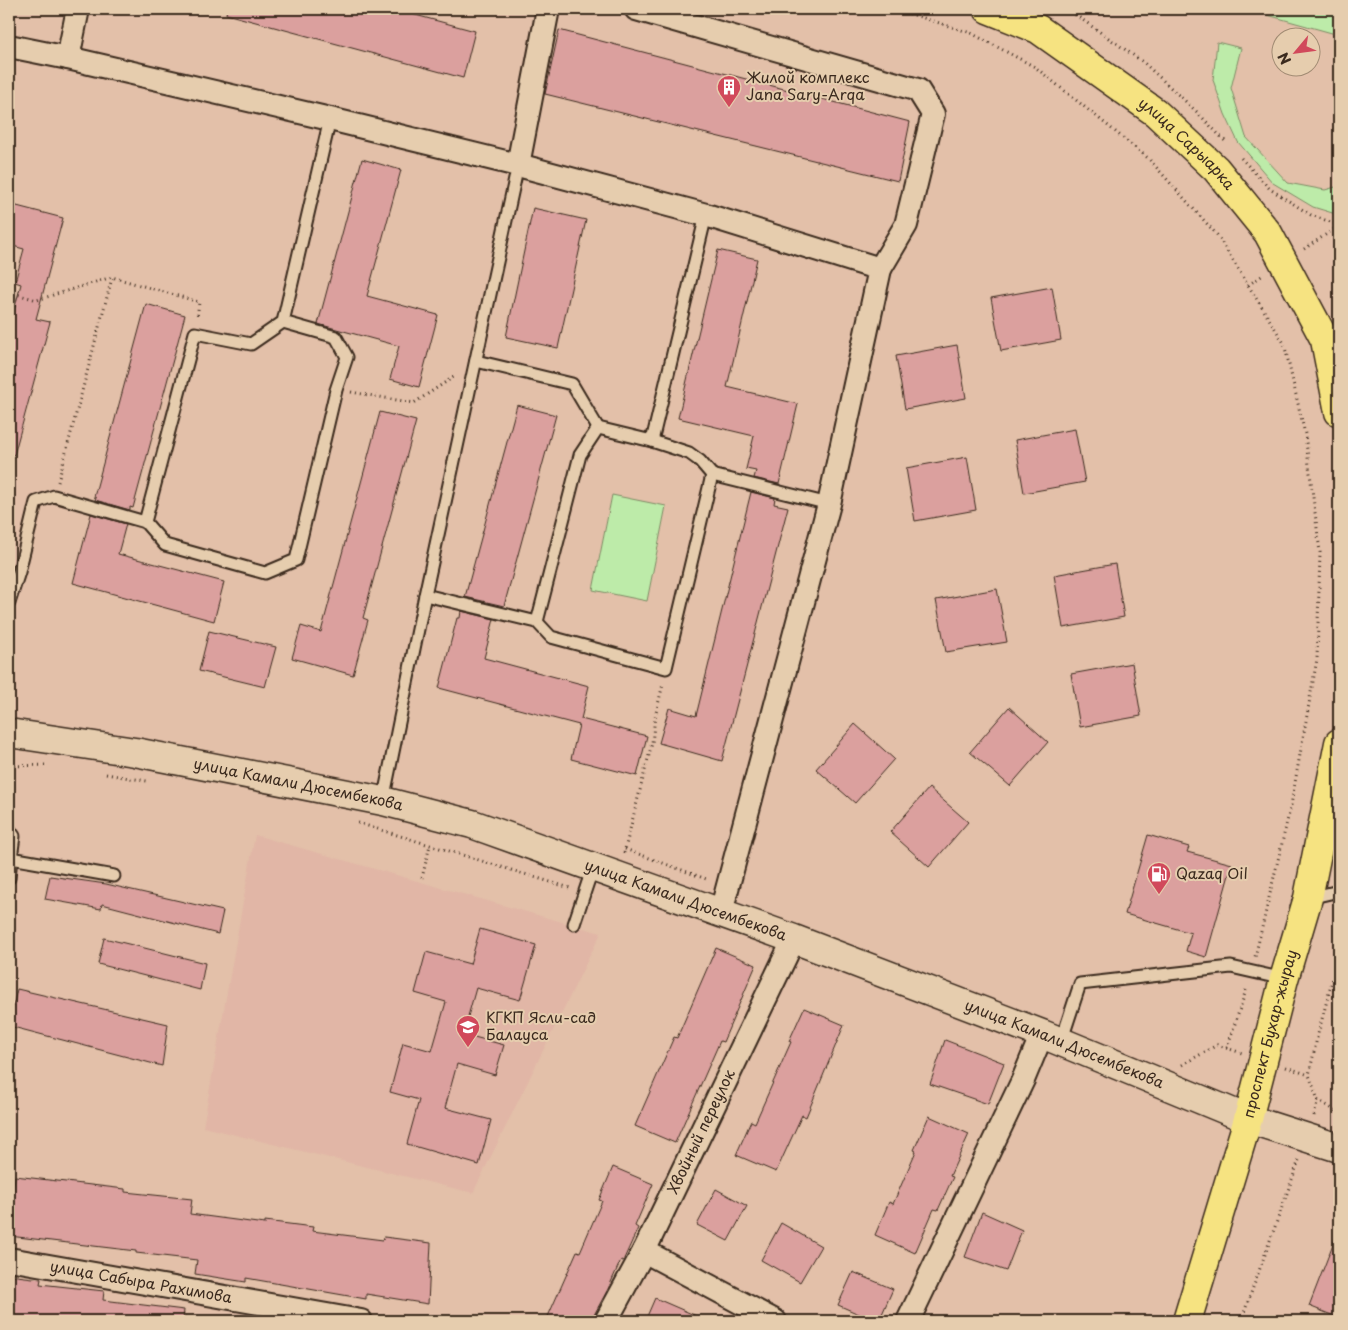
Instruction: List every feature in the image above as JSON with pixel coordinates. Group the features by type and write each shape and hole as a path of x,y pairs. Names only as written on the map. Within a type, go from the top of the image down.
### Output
{"main road":[{"name":"улица Сарыарка","path":"988,9 1038,29 1155,112 1216,170 1268,232 1332,334"},
{"path":"1332,334 1339,412"},
{"name":"улица Камали Дюсембекова","path":"9,733 135,752 383,801 472,824 794,939 1052,1038 1248,1119 1339,1148"},
{"name":"проспект Бухар-жырау","path":"1187,1321 1248,1119 1284,979 1308,898 1339,743"}],"street":[{"path":"68,58 78,9"},
{"path":"518,165 548,9"},
{"path":"636,9 918,90 933,114 906,225 880,269 829,504 721,912"},
{"path":"9,46 68,58 518,165 706,215 880,269"},
{"name":"Хвойный переулок","path":"606,1321 644,1251 794,939"},
{"path":"908,1321 1023,1080 1052,1038"},
{"path":"644,1251 775,1321"},
{"name":"улица Сабыра Рахимова","path":"9,1259 361,1321"}],"lane":[{"path":"145,522 195,333 251,344 283,322 330,120"},
{"path":"383,801 425,595 518,165"},
{"path":"652,441 706,215"},
{"path":"9,603 17,579 36,502 54,496 145,522 165,545 265,573 296,560 336,390 347,357 336,337 283,322"},
{"path":"476,361 572,384 598,428 652,441 689,453 700,461 712,475 829,504"},
{"path":"537,622 580,455 598,428"},
{"path":"425,595 537,622 551,636 666,668 712,475"},
{"path":"9,829 14,836 9,878"},
{"path":"11,858 114,876"},
{"path":"574,924 593,866"},
{"path":"1308,898 1339,891"},
{"path":"1052,1038 1080,984 1231,967 1284,979"}],"path":[{"path":"895,9 971,33 1035,67 1148,158 1217,235 1284,343 1305,434 1320,552 1317,660 1290,805 1251,972 1228,1048"},
{"path":"54,496 112,277"},
{"path":"9,292 37,300 112,277 199,302 195,333"},
{"path":"336,390 414,403 476,361"},
{"path":"618,876 652,743 655,717 666,668"},
{"path":"9,766 52,764"},
{"path":"101,774 149,782"},
{"path":"356,822 551,882 584,894"},
{"path":"422,878 430,845"},
{"path":"1241,1321 1307,1138 1318,1100 1309,1074 1339,955"},
{"path":"1318,1100 1339,1113"}],"shaded area":[{"path":"255,835 601,933 473,1193 203,1127"}],"green space":[{"path":"1246,9 1339,9 1339,35 1320,30 1320,28 1314,28"},
{"path":"1217,42 1241,48 1231,88 1246,137 1288,183 1325,190 1339,186 1339,215 1313,207 1273,183 1238,142 1225,114 1213,80"},
{"path":"612,495 666,506 647,601 593,590"}],"building":[{"path":"227,9 393,9 475,31 463,78 226,14"},
{"name":"Жилой комплекс Jana Sary-Arqa","path":"559,30 910,122 898,181 545,94"},
{"path":"362,159 401,170 367,296 438,315 419,387 390,379 399,346 318,324"},
{"path":"9,204 63,218 36,319 50,322 14,455 9,454 9,329 21,284 15,282 24,249 9,245"},
{"path":"533,208 586,220 558,348 506,337"},
{"path":"718,250 757,259 727,387 798,404 779,484 754,478 756,471 746,469 754,436 678,418"},
{"path":"1052,287 1061,340 1001,351 991,298"},
{"path":"146,304 185,315 133,508 130,507 130,510 95,500 96,498 94,497"},
{"path":"957,345 966,398 905,409 896,356"},
{"path":"517,405 556,415 504,606 465,597"},
{"path":"380,412 416,421 363,618 368,620 353,675 292,658 301,626 321,632"},
{"path":"1075,429 1085,482 1024,493 1015,440"},
{"path":"967,457 976,510 915,521 906,468"},
{"path":"751,492 775,498 774,504 788,507 722,761 659,743 669,708 696,716"},
{"path":"91,514 126,524 118,554 224,582 214,621 73,583"},
{"path":"1115,564 1124,617 1063,628 1054,575"},
{"path":"997,589 1007,642 946,652 936,600"},
{"path":"461,611 494,619 484,658 589,686 581,719 647,736 637,776 571,759 579,725 439,688 457,618 460,618"},
{"path":"209,631 276,647 265,687 199,671"},
{"path":"1132,663 1141,716 1080,727 1071,674"},
{"path":"1009,707 1048,742 1010,786 970,752"},
{"path":"855,724 894,759 855,803 816,769"},
{"path":"929,788 968,822 929,867 890,832"},
{"path":"1148,835 1189,847 1187,852 1232,864 1206,957 1186,951 1191,933 1125,914"},
{"path":"50,876 106,884 223,911 218,934 102,904 101,909 45,899"},
{"name":"КГКП Ясли-сад Балауса","path":"480,929 536,945 520,1000 476,988 463,1034 504,1045 495,1075 457,1064 445,1108 491,1120 479,1165 407,1144 419,1100 390,1092 403,1043 432,1051 446,1002 415,993 426,952 470,964"},
{"path":"104,938 205,963 200,990 98,964"},
{"path":"716,948 756,965 723,1042 720,1041 675,1143 635,1126 674,1037 677,1038"},
{"path":"17,989 168,1024 162,1066 9,1026"},
{"path":"804,1008 844,1025 806,1117 802,1115 776,1172 736,1155 751,1121 755,1123"},
{"path":"945,1040 1004,1063 988,1104 930,1084"},
{"path":"929,1116 969,1134 950,1176 953,1177 938,1210 934,1209 915,1253 875,1235 889,1202 893,1204"},
{"path":"613,1167 653,1184 635,1226 638,1228 623,1261 621,1260 594,1315 593,1321 546,1321 577,1251 580,1252 602,1201 599,1200"},
{"path":"15,1176 125,1189 125,1192 192,1199 190,1214 265,1224 265,1221 313,1227 312,1231 383,1240 384,1237 431,1243 428,1304 366,1294 366,1299 246,1278 246,1282 195,1274 197,1260 9,1236"},
{"path":"716,1189 747,1206 728,1241 697,1225"},
{"path":"982,1212 1022,1230 1006,1271 965,1257"},
{"path":"781,1223 821,1246 800,1282 761,1260"},
{"path":"1339,1232 1339,1318 1309,1306"},
{"path":"853,1272 893,1289 879,1321 838,1305"},
{"path":"9,1275 41,1279 40,1284 104,1291 103,1300 184,1310 183,1321 9,1321"},
{"path":"655,1298 708,1321 645,1321"}],"place":[{"name":"Жилой комплекс Jana Sary-Arqa","path":"729,108"},
{"name":"Qazaq Oil","path":"1159,895"},
{"name":"КГКП Ясли-сад Балауса","path":"468,1048"}]}
